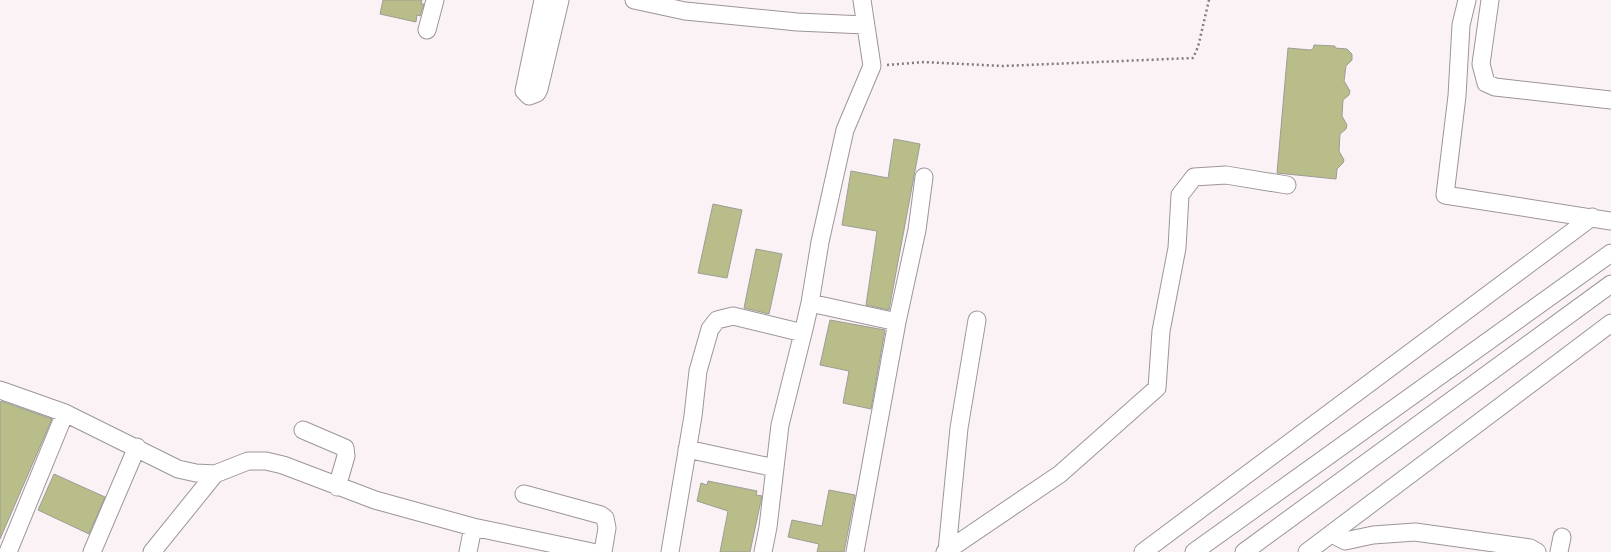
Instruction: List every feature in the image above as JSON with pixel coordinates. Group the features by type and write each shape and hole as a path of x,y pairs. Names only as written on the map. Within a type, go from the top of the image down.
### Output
{"street":[{"path":"427,30 435,0"},
{"path":"543,0 524,91 529,96 537,93 539,89 560,0"},
{"path":"634,0 797,22 865,25"},
{"path":"763,552 768,527 780,426 810,303 820,242 845,130 872,66 862,0"},
{"path":"1467,0 1462,25 1457,96 1445,195 1611,221"},
{"path":"1490,0 1481,64 1486,83 1495,87 1611,100"},
{"path":"946,552 1060,474 1157,388 1161,331 1177,248 1180,195 1194,177 1226,175 1286,185"},
{"path":"855,552 897,322 917,230 924,177"},
{"path":"1143,552 1592,217"},
{"path":"1194,552 1611,253"},
{"path":"1244,552 1611,284"},
{"path":"810,303 897,322"},
{"path":"670,552 698,371 710,329 717,320 733,316 803,332"},
{"path":"946,552 959,428 977,320"},
{"path":"1340,542 1611,323"},
{"path":"0,390 65,413 178,469 196,473 215,474 248,461 266,461 283,465 374,500 473,527 516,544 593,552 608,524 605,518 601,515 524,494"},
{"path":"8,552 65,413"},
{"path":"303,430 345,448 346,456 337,487"},
{"path":"92,552 137,448"},
{"path":"687,449 775,468"},
{"path":"152,552 215,474"},
{"path":"468,552 473,527"},
{"path":"1307,552 1340,542 1373,536 1415,532 1530,548 1537,552"}],"path":[{"path":"872,66 924,62 1003,66 1193,58 1198,48 1209,0"}],"building":[{"path":"383,0 422,0 421,4 424,4 420,16 417,15 416,22 380,14"},
{"path":"1314,45 1335,46 1335,48 1347,49 1352,54 1352,60 1346,66 1344,81 1350,91 1349,95 1343,100 1342,116 1347,125 1346,129 1340,134 1339,151 1344,160 1337,169 1336,179 1277,173 1288,48 1310,50 1313,49"},
{"path":"894,139 920,144 889,310 866,305 877,231 842,225 851,171 888,178"},
{"path":"713,204 742,210 727,278 698,273"},
{"path":"756,249 782,254 769,314 744,308"},
{"path":"830,320 885,330 871,409 843,403 849,371 820,365"},
{"path":"1,401 52,419 0,539 0,403"},
{"path":"54,474 105,497 89,534 38,510"},
{"path":"708,481 757,491 756,495 762,496 750,552 720,552 728,511 697,501 701,483 707,485"},
{"path":"829,490 855,495 844,552 817,552 819,544 788,537 792,520 822,526"}]}
